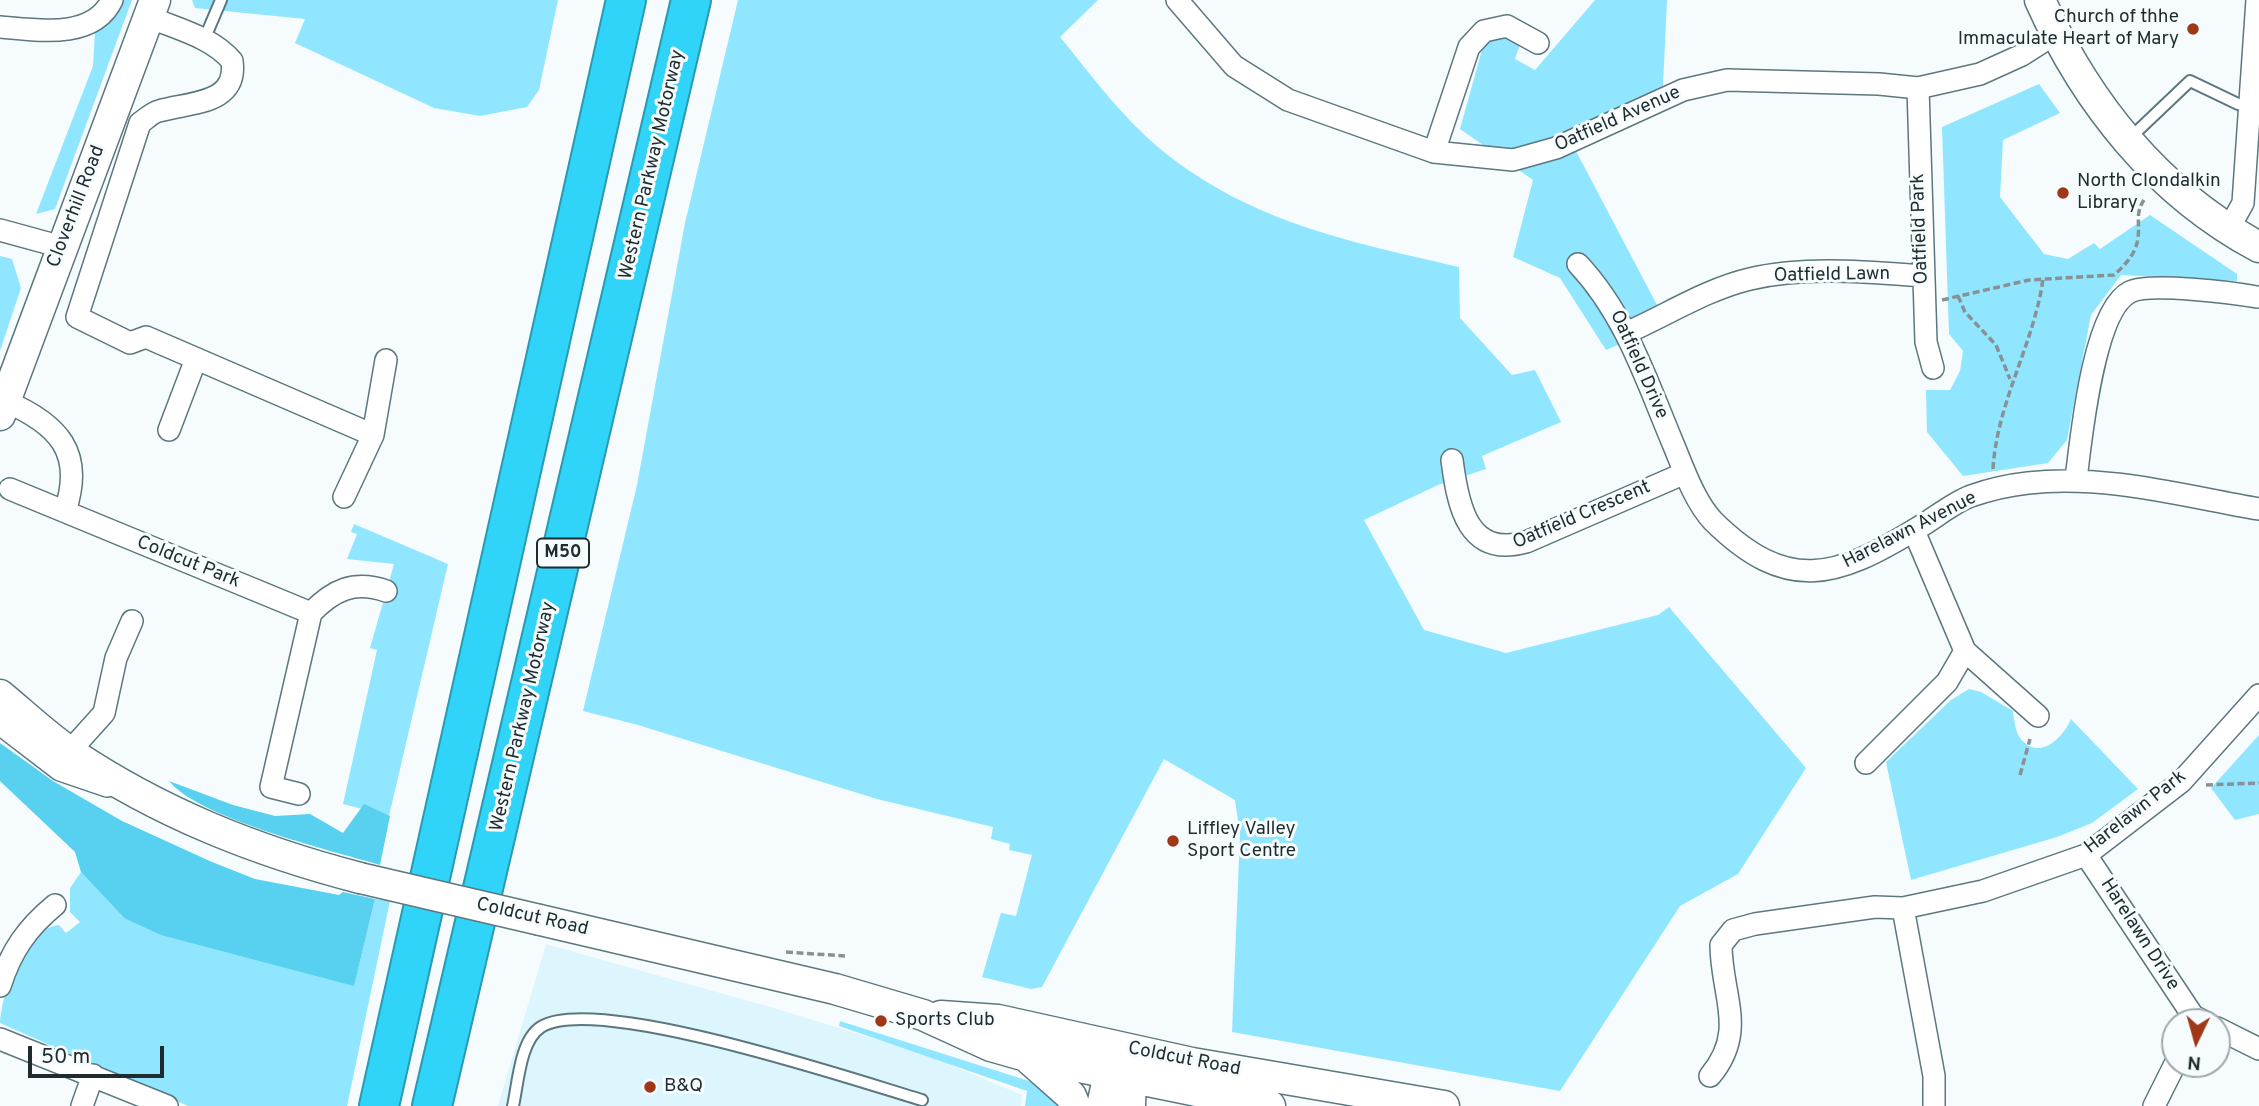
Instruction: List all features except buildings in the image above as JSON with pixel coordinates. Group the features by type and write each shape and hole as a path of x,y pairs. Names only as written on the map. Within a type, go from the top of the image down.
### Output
{"highway":[{"path":"379,1106 626,0"},
{"name":"Western Parkway Motorway","path":"432,1106 691,0"}],"main road":[{"path":"2040,0 2055,34 2093,99 2127,141 2180,194 2228,230 2259,247"},
{"name":"Cloverhill Road","path":"3,408 152,9"},
{"name":"Coldcut Road","path":"0,695 69,752 149,800 242,843 288,859 835,989 923,1015 991,1046 1026,1056 1258,1104"},
{"name":"Coldcut Road","path":"923,1015 998,1020 1122,1076 1444,1106"},
{"path":"1026,1056 1071,1096 1075,1106"},
{"path":"1102,1106 1122,1076"},
{"path":"1188,1106 1258,1104"}],"street":[{"path":"0,27 66,29 87,26 100,17 112,0"},
{"name":"Oatfield Avenue","path":"1177,0 1234,66 1288,100 1434,152 1513,160 1556,148 1675,92 1727,80 1866,83 1918,88 1980,74 2022,55 2055,34"},
{"path":"2228,230 2244,203 2257,0"},
{"path":"152,9 224,51 232,61 232,80 226,91 216,97 185,108 158,111 140,123 77,317 130,343 146,337 373,435"},
{"path":"1434,152 1469,47 1484,31 1507,26 1538,43"},
{"name":"Oatfield Park","path":"1918,88 1926,342 1933,368"},
{"path":"0,230 62,247"},
{"name":"Oatfield Drive","path":"1578,264 1602,290 1626,333 1685,473"},
{"name":"Oatfield Lawn","path":"1626,333 1692,301 1749,279 1798,272 1923,276"},
{"path":"2076,479 2087,395 2101,341 2113,310 2129,292 2153,288 2258,297"},
{"path":"169,430 196,359"},
{"path":"344,497 373,435 386,360"},
{"path":"3,408 30,413 61,437 69,460 72,489 65,511"},
{"name":"Oatfield Crescent","path":"1452,460 1456,491 1474,532 1489,544 1506,548 1526,542 1685,473"},
{"name":"Harelawn Avenue","path":"1685,473 1711,519 1763,560 1799,571 1826,572 1865,558 1969,497 2025,484 2076,479 2259,509"},
{"name":"Coldcut Park","path":"10,489 311,613"},
{"path":"1914,531 1965,651 2038,716"},
{"path":"299,794 271,786 311,613 329,596 345,588 368,586 386,591"},
{"path":"69,752 104,712 116,658 132,621"},
{"path":"1866,762 1947,682 1965,651"},
{"name":"Harelawn Park","path":"1710,1076 1724,1060 1730,1028 1721,945 1734,930 1755,924 1873,907 1903,908 1983,891 2086,855 2181,782 2259,695"},
{"name":"Coldcut Road","path":"0,724 60,770 149,800"},
{"name":"Harelawn Drive","path":"2086,855 2188,1008"},
{"path":"0,986 14,950 30,925 55,905"},
{"path":"1903,908 1934,1076 1934,1106"},
{"path":"2231,1035 2259,1049"},
{"path":"0,1039 167,1106"},
{"path":"82,1106 93,1075"},
{"path":"2154,1106 2168,1078"}],"lane":[{"path":"204,40 221,0"},
{"path":"2127,141 2190,81 2238,104 2250,106"},
{"path":"513,1106 532,1035 543,1026 567,1021 629,1023 697,1035 922,1100"}],"path":[{"path":"1941,300 2043,279 2094,279 2114,275 2132,255 2138,239 2137,211 2144,200"},
{"path":"1993,476 1996,443 2011,381 2039,307 2043,279"},
{"path":"1958,296 1971,320 1996,345 2011,381"},
{"path":"2020,775 2030,739"},
{"path":"2206,785 2259,783"}],"shaded area":[{"path":"123,0 132,0 55,209 36,214 93,66 95,32 114,15"},
{"path":"192,0 558,0 539,90 527,107 480,116 434,108 295,43 305,19 195,8"},
{"path":"738,0 1098,0 1060,37 1122,112 1164,152 1232,196 1268,213 1342,238 1459,267 1460,318 1512,375 1535,370 1561,422 1482,456 1486,469 1438,485 1364,520 1424,630 1506,653 1658,615 1669,607 1806,768 1738,874 1680,906 1560,1091 1232,1032 1240,834 1235,800 1164,759 1042,987 1031,989 982,977 1001,913 1016,916 1032,855 1009,850 1010,844 991,839 993,827 877,799 638,725 583,711 637,485 685,223"},
{"path":"1595,0 1667,0 1663,86 1566,132 1667,324 1606,350 1560,278 1513,257 1533,180 1460,129 1483,46 1499,34 1521,42 1515,59 1535,70"},
{"path":"2039,84 2060,113 2003,140 2000,197 2044,254 2068,259 2094,243 2100,249 2150,215 2237,274 2237,281 2121,275 2091,315 2067,440 2048,463 1963,476 1927,432 1926,390 1950,390 1960,371 1963,351 1949,334 1942,127"},
{"path":"0,256 12,259 21,288 0,351"},
{"path":"354,524 448,564 389,816 343,804 377,650 370,648 394,564 347,559 357,534 351,532"},
{"path":"1969,689 1981,692 2013,711 2018,735 2027,745 2035,748 2050,745 2071,719 2138,789 2092,823 2057,837 1911,880 1886,762 1951,700"},
{"path":"2259,735 2259,814 2235,820 2211,788"},
{"path":"0,743 53,781 122,821 212,862 255,879 375,899 354,986 161,935 124,918 81,872 75,852 0,781"},
{"path":"169,781 233,805 275,816 310,814 343,833 364,804 390,816 380,865 267,832 236,820 185,795"},
{"path":"81,872 124,918 354,985 375,899 390,901 347,1106 188,1106 0,1023 10,979 25,949 46,929 59,925 66,933 80,922 70,912 70,888"},
{"path":"546,944 777,1009 930,1056 1022,1095 1021,1106 498,1106"},
{"path":"840,1021 1032,1082 1045,1089 1060,1106 1025,1106 1027,1091 839,1026"}],"place":[{"name":"Church of thhe Immaculate Heart of Mary","path":"2193,29"},
{"name":"North Clondalkin Library","path":"2063,193"},
{"name":"Liffley Valley Sport Centre","path":"1173,841"},
{"name":"Sports Club","path":"881,1021"},
{"name":"B&Q","path":"650,1087"}]}
